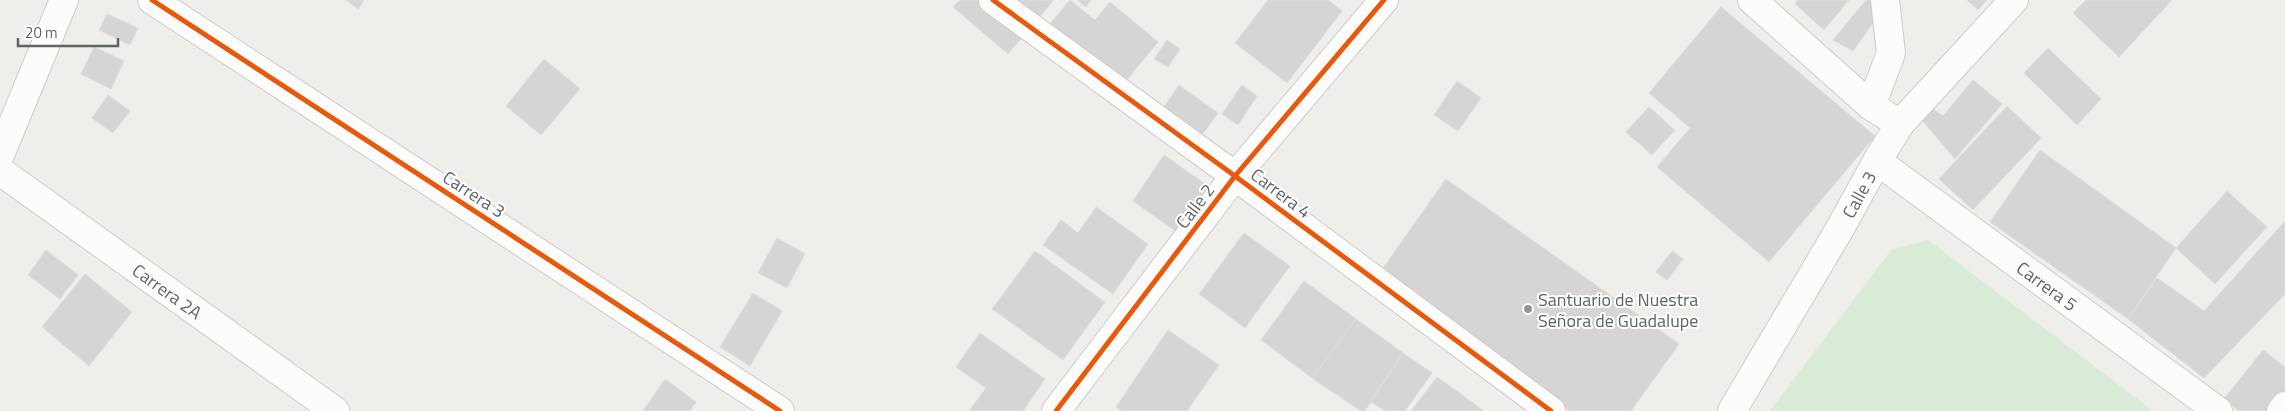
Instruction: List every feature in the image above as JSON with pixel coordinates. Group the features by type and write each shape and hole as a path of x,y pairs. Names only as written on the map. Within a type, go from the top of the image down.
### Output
{"street":[{"path":"0,155 64,0"},
{"name":"Carrera 3","path":"152,0 780,411"},
{"name":"Carrera 4","path":"993,0 1235,176 1551,411"},
{"name":"Calle 2","path":"1056,411 1235,176 1384,0"},
{"path":"1752,0 1871,106 1900,124"},
{"path":"1871,106 1891,53 1885,0"},
{"name":"Calle 3","path":"1732,411 1900,124 2014,0"},
{"name":"Carrera 5","path":"1877,161 2218,411"},
{"name":"Carrera 2A","path":"0,171 334,411"},
{"path":"2281,411 2285,406"}],"green space":[{"path":"1928,240 2153,411 1770,411 1891,250"}],"building":[{"path":"346,0 364,0 358,9"},
{"path":"960,0 1054,0 1008,54 953,7"},
{"path":"1070,0 1095,20 1110,2 1158,42 1120,88 1047,27"},
{"path":"1077,0 1091,0 1086,7"},
{"path":"1268,0 1328,0 1342,11 1287,83 1235,43"},
{"path":"1798,0 1849,0 1824,30 1795,4"},
{"path":"1866,0 1874,0 1883,9 1853,51 1833,40"},
{"path":"1967,0 1987,0 1978,10"},
{"path":"2086,0 2172,0 2119,57 2073,13"},
{"path":"1721,7 1875,136 1769,262 1657,167 1690,128 1649,93"},
{"path":"107,14 138,28 130,45 99,30"},
{"path":"1167,40 1180,49 1168,67 1154,59"},
{"path":"94,47 124,61 111,89 81,74"},
{"path":"2048,48 2101,99 2077,125 2024,73"},
{"path":"544,59 580,89 541,135 506,106"},
{"path":"1973,80 2002,104 1955,159 1921,119 1933,109 1943,116"},
{"path":"1457,81 1481,98 1458,131 1434,115"},
{"path":"1179,85 1218,113 1196,143 1158,116"},
{"path":"1242,85 1257,96 1238,125 1222,114"},
{"path":"108,95 130,111 113,133 92,118"},
{"path":"2007,106 2041,138 1973,210 1939,179"},
{"path":"1649,107 1675,130 1652,155 1626,132"},
{"path":"2040,150 2176,248 2128,319 1990,222"},
{"path":"1164,155 1212,189 1180,234 1133,201"},
{"name":"Santuario de Nuestra Señora de Guadalupe","path":"1446,179 1679,344 1631,411 1570,411 1378,275"},
{"path":"2227,191 2267,227 2215,284 2176,248"},
{"path":"1096,207 1148,244 1113,294 1043,245 1061,220 1078,233"},
{"path":"2285,221 2285,294 2204,378 2128,319 2157,278 2204,311"},
{"path":"1244,233 1290,266 1245,328 1199,294"},
{"path":"777,238 805,254 787,288 758,273"},
{"path":"46,250 78,275 60,299 28,275"},
{"path":"1035,251 1105,302 1063,360 992,309"},
{"path":"1672,251 1683,259 1667,280 1656,272"},
{"path":"85,274 132,312 89,366 42,327"},
{"path":"1304,281 1356,319 1312,378 1261,340"},
{"path":"753,293 782,311 750,366 720,347"},
{"path":"1356,319 1403,353 1365,411 1361,411 1312,378"},
{"path":"1168,330 1219,365 1187,411 1122,411 1116,407"},
{"path":"980,333 1045,379 1023,411 969,411 986,388 956,367"},
{"path":"2263,350 2285,367 2285,411 2239,411 2224,399"},
{"path":"1403,353 1432,373 1405,411 1385,411 1370,401"},
{"path":"1437,377 1484,411 1411,411"},
{"path":"665,379 696,402 690,411 643,411"}],"cycle path":[{"path":"152,0 780,411"},
{"path":"993,0 1235,176 1551,411"},
{"path":"1056,411 1235,176 1384,0"}],"place":[{"name":"Santuario de Nuestra Señora de Guadalupe","path":"1528,309"}]}
